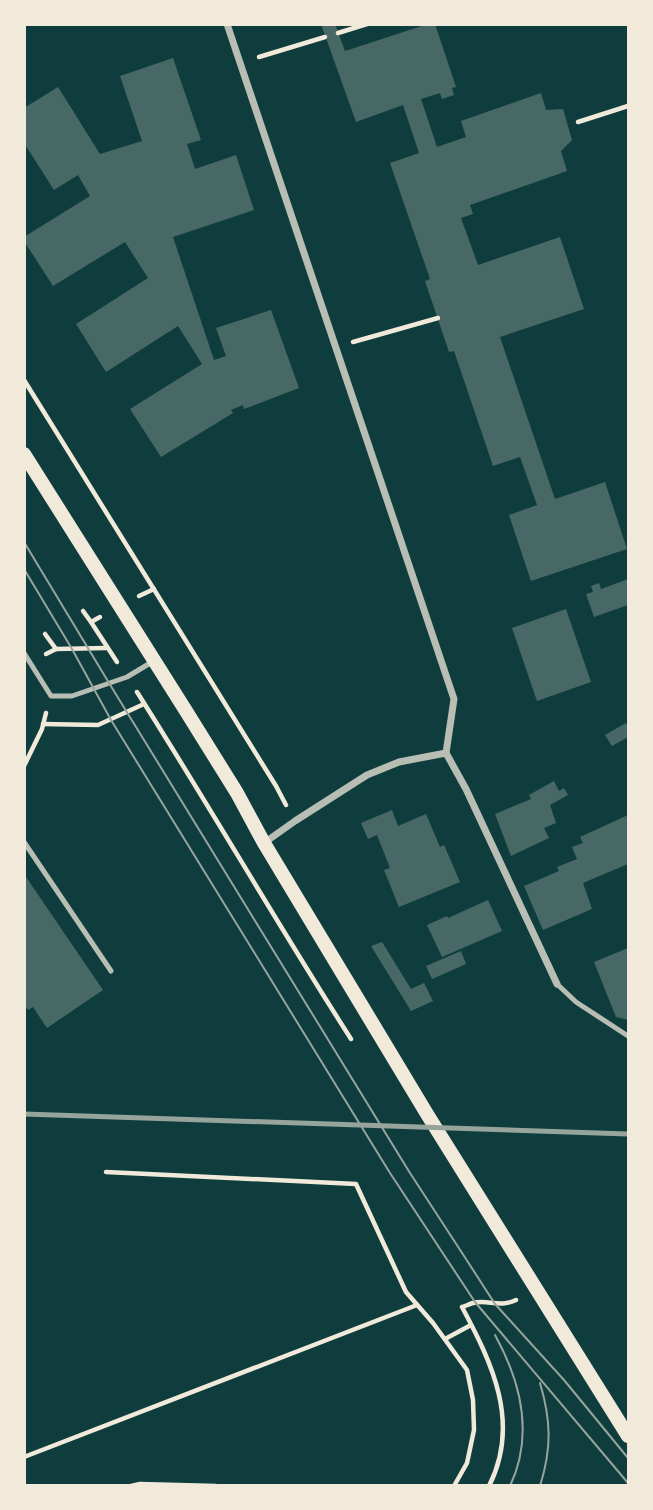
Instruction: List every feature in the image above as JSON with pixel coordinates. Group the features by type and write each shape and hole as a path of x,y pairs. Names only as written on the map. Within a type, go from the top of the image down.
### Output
{"main road":[{"path":"24,454 237,793 264,844 427,1114 628,1436"}],"street":[{"path":"226,26 454,698 446,753 466,789 557,984"},
{"path":"264,844 367,775 399,762 446,753"}],"lane":[{"path":"24,653 51,696 72,696 127,677 155,660"},
{"path":"24,842 111,971"},
{"path":"557,984 576,1002 628,1036"}],"path":[{"path":"338,33 367,24"},
{"path":"240,63 325,37"},
{"path":"578,122 628,106"},
{"path":"335,347 438,318"},
{"path":"24,380 276,786 295,821"},
{"path":"83,611 91,622"},
{"path":"46,634 56,649 107,648"},
{"path":"24,766 43,724 98,726 144,704 357,1050"},
{"path":"106,1171 356,1184 406,1292 467,1370 473,1400 474,1430 467,1463 454,1486"},
{"path":"489,1486 502,1442 503,1423 498,1386 462,1307 475,1302 509,1304 516,1300 510,1290"},
{"path":"24,1457 417,1305"},
{"path":"445,1339 471,1325"},
{"path":"131,1486 216,1486"}],"building":[{"path":"321,24 335,24 345,51 435,24 456,87 452,88 454,95 442,99 440,93 421,99 437,147 466,137 461,121 541,93 546,110 563,109 572,140 561,151 567,171 470,205 473,214 461,218 478,265 560,237 584,309 500,337 555,499 605,482 627,549 531,581 509,515 537,505 520,457 493,466 454,351 449,352 425,281 430,279 390,163 419,153 403,105 356,122"},
{"path":"173,58 201,140 187,144 195,169 236,155 254,210 173,237 214,360 226,356 216,328 271,310 299,388 244,409 243,405 231,410 233,413 161,457 130,409 202,364 178,326 106,372 76,324 148,278 125,242 53,286 24,237 90,196 78,175 54,190 24,143 24,108 58,87 100,154 142,141 120,76"},
{"path":"628,579 628,605 594,617 586,594 593,592 591,586 599,583 601,589"},
{"path":"566,609 591,682 537,701 512,628"},
{"path":"626,723 628,737 612,746 605,735"},
{"path":"554,781 559,791 564,788 568,795 550,805 556,823 544,828 549,838 511,856 495,814 531,799 529,795"},
{"path":"392,810 398,826 426,814 440,847 444,845 460,882 399,907 384,870 390,868 377,835 368,839 361,823"},
{"path":"628,815 628,864 583,883 592,909 543,930 524,886 559,871 557,867 577,859 572,847 583,843 580,837"},
{"path":"24,874 103,990 47,1028 33,1007 28,1010 24,1004"},
{"path":"488,900 502,931 442,957 427,925"},
{"path":"382,942 411,989 424,983 433,1001 411,1011 371,946"},
{"path":"628,948 628,1020 616,1017 594,962"},
{"path":"461,951 466,964 432,979 426,966"}],"tram line":[{"path":"24,542 410,1173 495,1304 564,1380 628,1458"},
{"path":"24,569 111,720 390,1173 475,1302 628,1483"},
{"path":"495,1335 518,1390 523,1428 517,1467 510,1486"},
{"path":"540,1383 549,1434 547,1459 540,1486"}],"railway":[{"path":"24,1114 628,1134"}]}
